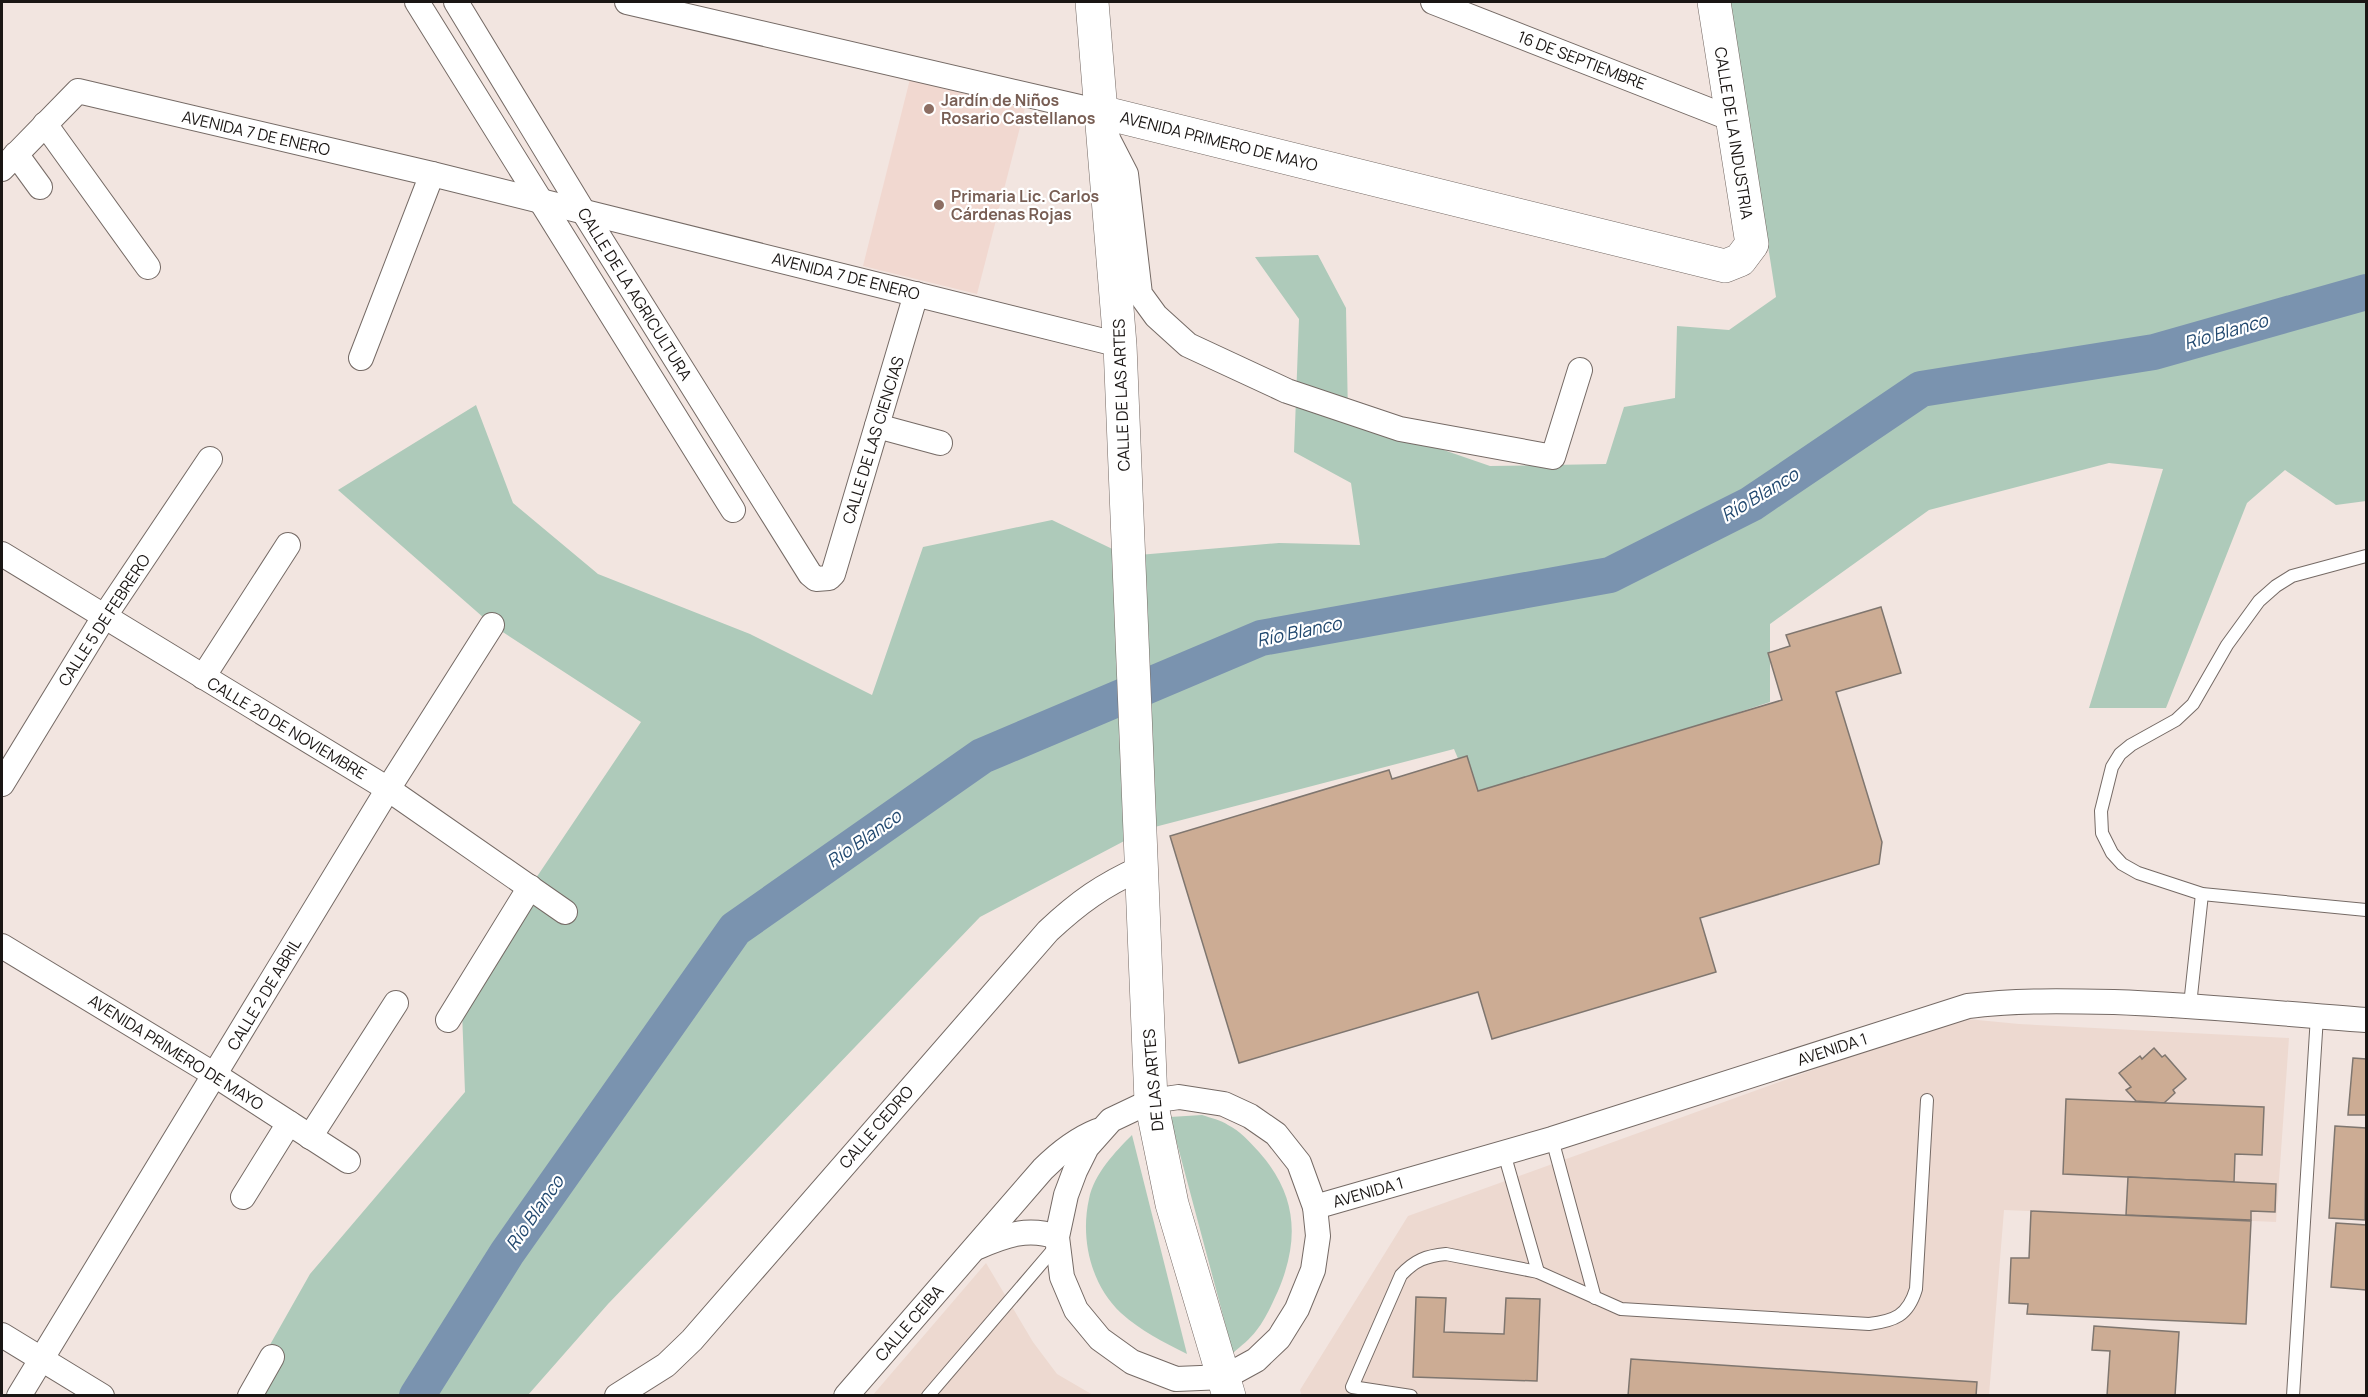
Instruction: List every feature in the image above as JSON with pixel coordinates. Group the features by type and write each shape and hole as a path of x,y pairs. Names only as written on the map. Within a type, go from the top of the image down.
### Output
{"street":[{"name":"CALLE DE LA AGRICULTURA","path":"417,2 562,206 810,574 822,580"},
{"name":"CALLE DE LA AGRICULTURA","path":"456,2 562,206 733,510"},
{"name":"AVENIDA PRIMERO DE MAYO","path":"627,2 1102,121 1725,266 1740,260"},
{"name":"CALLE DE LAS ARTES","path":"1092,2 1120,345 1138,790"},
{"name":"16 DE SEPTIEMBRE","path":"1433,2 1732,119"},
{"name":"CALLE DE LA INDUSTRIA","path":"1714,2 1752,244 1740,260"},
{"name":"AVENIDA 7 DE ENERO","path":"9,161 78,91 432,174 1120,345"},
{"path":"1102,121 1126,174 1140,294 1156,316 1188,345 1287,391 1400,429 1553,457 1580,370"},
{"path":"45,124 148,267"},
{"path":"9,161 40,187"},
{"path":"361,358 432,174"},
{"name":"CALLE DE LAS CIENCIAS","path":"822,580 833,574 916,294"},
{"path":"877,426 940,443"},
{"name":"CALLE 5 DE FEBRERO","path":"2,784 104,617 210,459"},
{"path":"203,677 288,545"},
{"name":"CALLE 20 DE NOVIEMBRE","path":"2,554 388,789 565,912"},
{"name":"CALLE 2 DE ABRIL","path":"19,1395 388,789 492,626"},
{"name":"DE LAS ARTES","path":"1138,790 1151,1101 1172,1203 1227,1386"},
{"name":"CALLE CEDRO","path":"617,1395 666,1365 692,1340 1048,931 1099,889 1141,868"},
{"path":"448,1020 530,887"},
{"name":"AVENIDA PRIMERO DE MAYO","path":"2,946 215,1075 348,1161"},
{"name":"AVENIDA 1","path":"1315,1208 1504,1154 1968,1006 2005,1001 2048,1000 2190,1005 2367,1020"},
{"path":"310,1137 396,1003"},
{"path":"1179,1097 1213,1102 1224,1104 1250,1116 1276,1134 1299,1163 1315,1208 1318,1236 1313,1269 1297,1309 1279,1338 1227,1386 1176,1379 1132,1362 1100,1340 1076,1310 1062,1277 1058,1241 1066,1195 1075,1171 1087,1148 1111,1120 1151,1101 1179,1097"},
{"path":"243,1197 289,1123"},
{"name":"CALLE CEIBA","path":"846,1395 1020,1193 1060,1152 1082,1137 1103,1128"},
{"name":"CALLE CEIBA","path":"971,1251 1006,1235 1024,1232 1043,1232 1058,1241"},
{"path":"2,1335 102,1395"},
{"path":"250,1395 272,1357"}],"lane":[{"path":"2367,556 2292,576 2259,601 2227,645 2193,704 2176,720 2131,745 2120,754 2112,767 2101,811 2102,833 2112,853 2122,864 2138,873 2202,894 2367,910"},
{"path":"2190,1005 2202,894"},
{"path":"2293,1395 2317,1016"},
{"path":"1411,1395 1352,1391 1401,1275 1420,1258 1446,1254 1538,1272 1621,1309 1869,1324 1890,1321 1904,1312 1913,1299 1916,1289 1927,1100"},
{"path":"1552,1139 1595,1298"},
{"path":"1504,1154 1538,1272"},
{"path":"928,1395 1058,1241"}],"shaded area":[{"name":"Primaria Lic. Carlos Cárdenas Rojas","path":"911,75 1027,100 977,294 863,266"},
{"path":"1957,1018 2019,1024 2289,1038 2276,1222 2004,1210 1989,1395 1302,1396 1300,1390 1408,1216"},
{"path":"986,1263 1033,1342 1057,1374 1093,1395 872,1396"}],"green space":[{"path":"1730,2 2366,2 2366,501 2336,505 2285,470 2247,503 2166,708 2089,708 2163,469 2109,463 1929,510 1770,624 1770,702 1475,799 1454,749 1147,829 980,917 608,1304 528,1395 241,1396 310,1274 465,1092 462,1011 530,887 641,722 492,625 338,490 476,405 513,503 598,574 750,634 872,695 923,547 1052,520 1127,556 1279,543 1360,545 1351,483 1294,452 1299,319 1255,257 1318,255 1346,308 1348,417 1490,466 1606,464 1624,407 1675,398 1677,326 1729,330 1776,297"},
{"path":"1202,1115 1232,1127 1259,1152 1272,1168 1281,1185 1288,1201 1291,1218 1290,1253 1278,1291 1259,1327 1233,1353 1170,1117"},
{"path":"1132,1135 1187,1354 1144,1331 1121,1313 1102,1289 1090,1260 1086,1230 1087,1214 1095,1181 1106,1164"}],"building":[{"path":"1881,607 1901,673 1836,692 1882,842 1879,864 1700,918 1716,972 1492,1039 1478,992 1239,1063 1170,836 1389,770 1392,779 1467,756 1478,791 1782,700 1768,653 1790,646 1786,635"},
{"path":"2154,1048 2162,1057 2165,1055 2186,1079 2173,1090 2175,1093 2164,1103 2136,1101 2126,1090 2131,1087 2119,1073 2140,1056 2142,1059"},
{"path":"2353,1058 2366,1059 2366,1115 2348,1115"},
{"path":"2066,1099 2264,1107 2262,1155 2235,1154 2234,1182 2063,1174"},
{"path":"2335,1126 2366,1128 2365,1220 2329,1218"},
{"path":"2128,1177 2276,1184 2275,1212 2251,1211 2251,1220 2126,1215"},
{"path":"2031,1211 2251,1221 2246,1324 2027,1314 2028,1304 2009,1303 2011,1258 2029,1258"},
{"path":"2336,1223 2366,1225 2366,1290 2331,1287"},
{"path":"1416,1297 1446,1298 1444,1332 1504,1334 1506,1298 1540,1299 1537,1381 1413,1377"},
{"path":"2094,1326 2179,1332 2175,1396 2107,1396 2110,1351 2092,1350"},
{"path":"1631,1359 1977,1382 1976,1396 1628,1396"}],"waterway":[{"name":"Río Blanco","path":"417,1396 507,1253 735,929 982,756 1261,638 1610,575 1751,504 1921,389 2154,352 2366,292"}],"place":[{"name":"Jardín de Niños Rosario Castellanos","path":"929,109"},
{"name":"Primaria Lic. Carlos Cárdenas Rojas","path":"939,205"}]}
